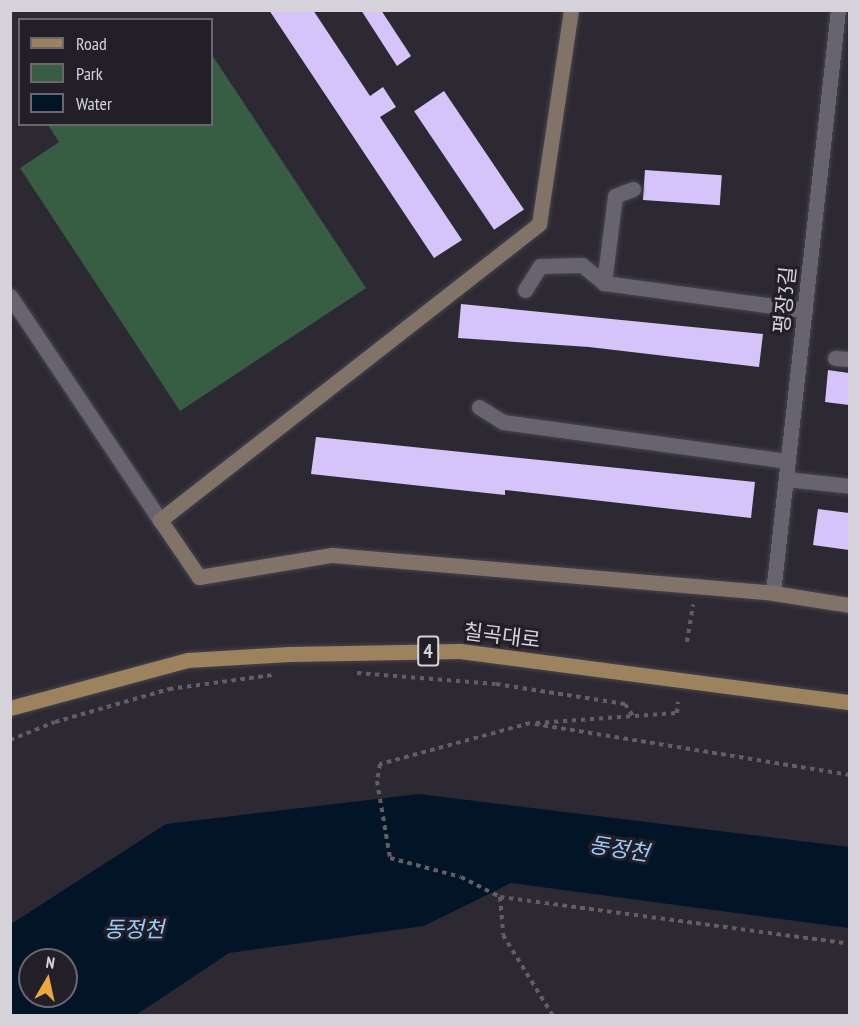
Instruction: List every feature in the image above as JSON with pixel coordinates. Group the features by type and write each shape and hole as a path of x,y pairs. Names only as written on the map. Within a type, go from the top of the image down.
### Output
{"main road":[{"name":"칠곡대로","path":"10,708 188,660 289,654 460,651 849,702"}],"street":[{"path":"160,520 539,224 571,10"},
{"name":"평장3길","path":"773,593 838,10"},
{"path":"604,283 615,196 633,189"},
{"path":"525,290 540,266 582,265 604,283 805,310"},
{"path":"10,296 199,577 332,555 773,593 849,605"},
{"path":"479,407 503,422 788,461"},
{"path":"786,479 849,486"}],"path":[{"path":"687,642 695,586"},
{"path":"348,672 496,684 625,704 633,716"},
{"path":"10,740 55,722 169,689 281,674"},
{"path":"678,702 677,713 530,723 380,764 377,781 390,858 461,878 500,897 849,944"},
{"path":"530,723 849,775"},
{"path":"500,897 503,935 553,1016"}],"green space":[{"path":"213,57 366,288 180,411 20,168 59,142 49,126 213,126"}],"water":[{"name":"동정천","path":"419,794 849,847 849,928 511,883 424,926 229,953 136,1015 11,1015 11,924 166,824"}],"building":[{"path":"269,10 313,10 370,96 383,87 396,107 380,117 462,240 434,258"},
{"path":"361,10 381,10 411,56 397,66"},
{"path":"444,91 524,210 494,230 414,111"},
{"path":"645,170 722,175 720,205 643,200"},
{"path":"461,304 763,334 759,367 589,347 458,338"},
{"path":"828,370 849,373 849,405 825,402"},
{"path":"316,437 755,482 751,518 505,490 505,495 311,474"},
{"path":"818,509 849,513 849,550 813,545"}]}
